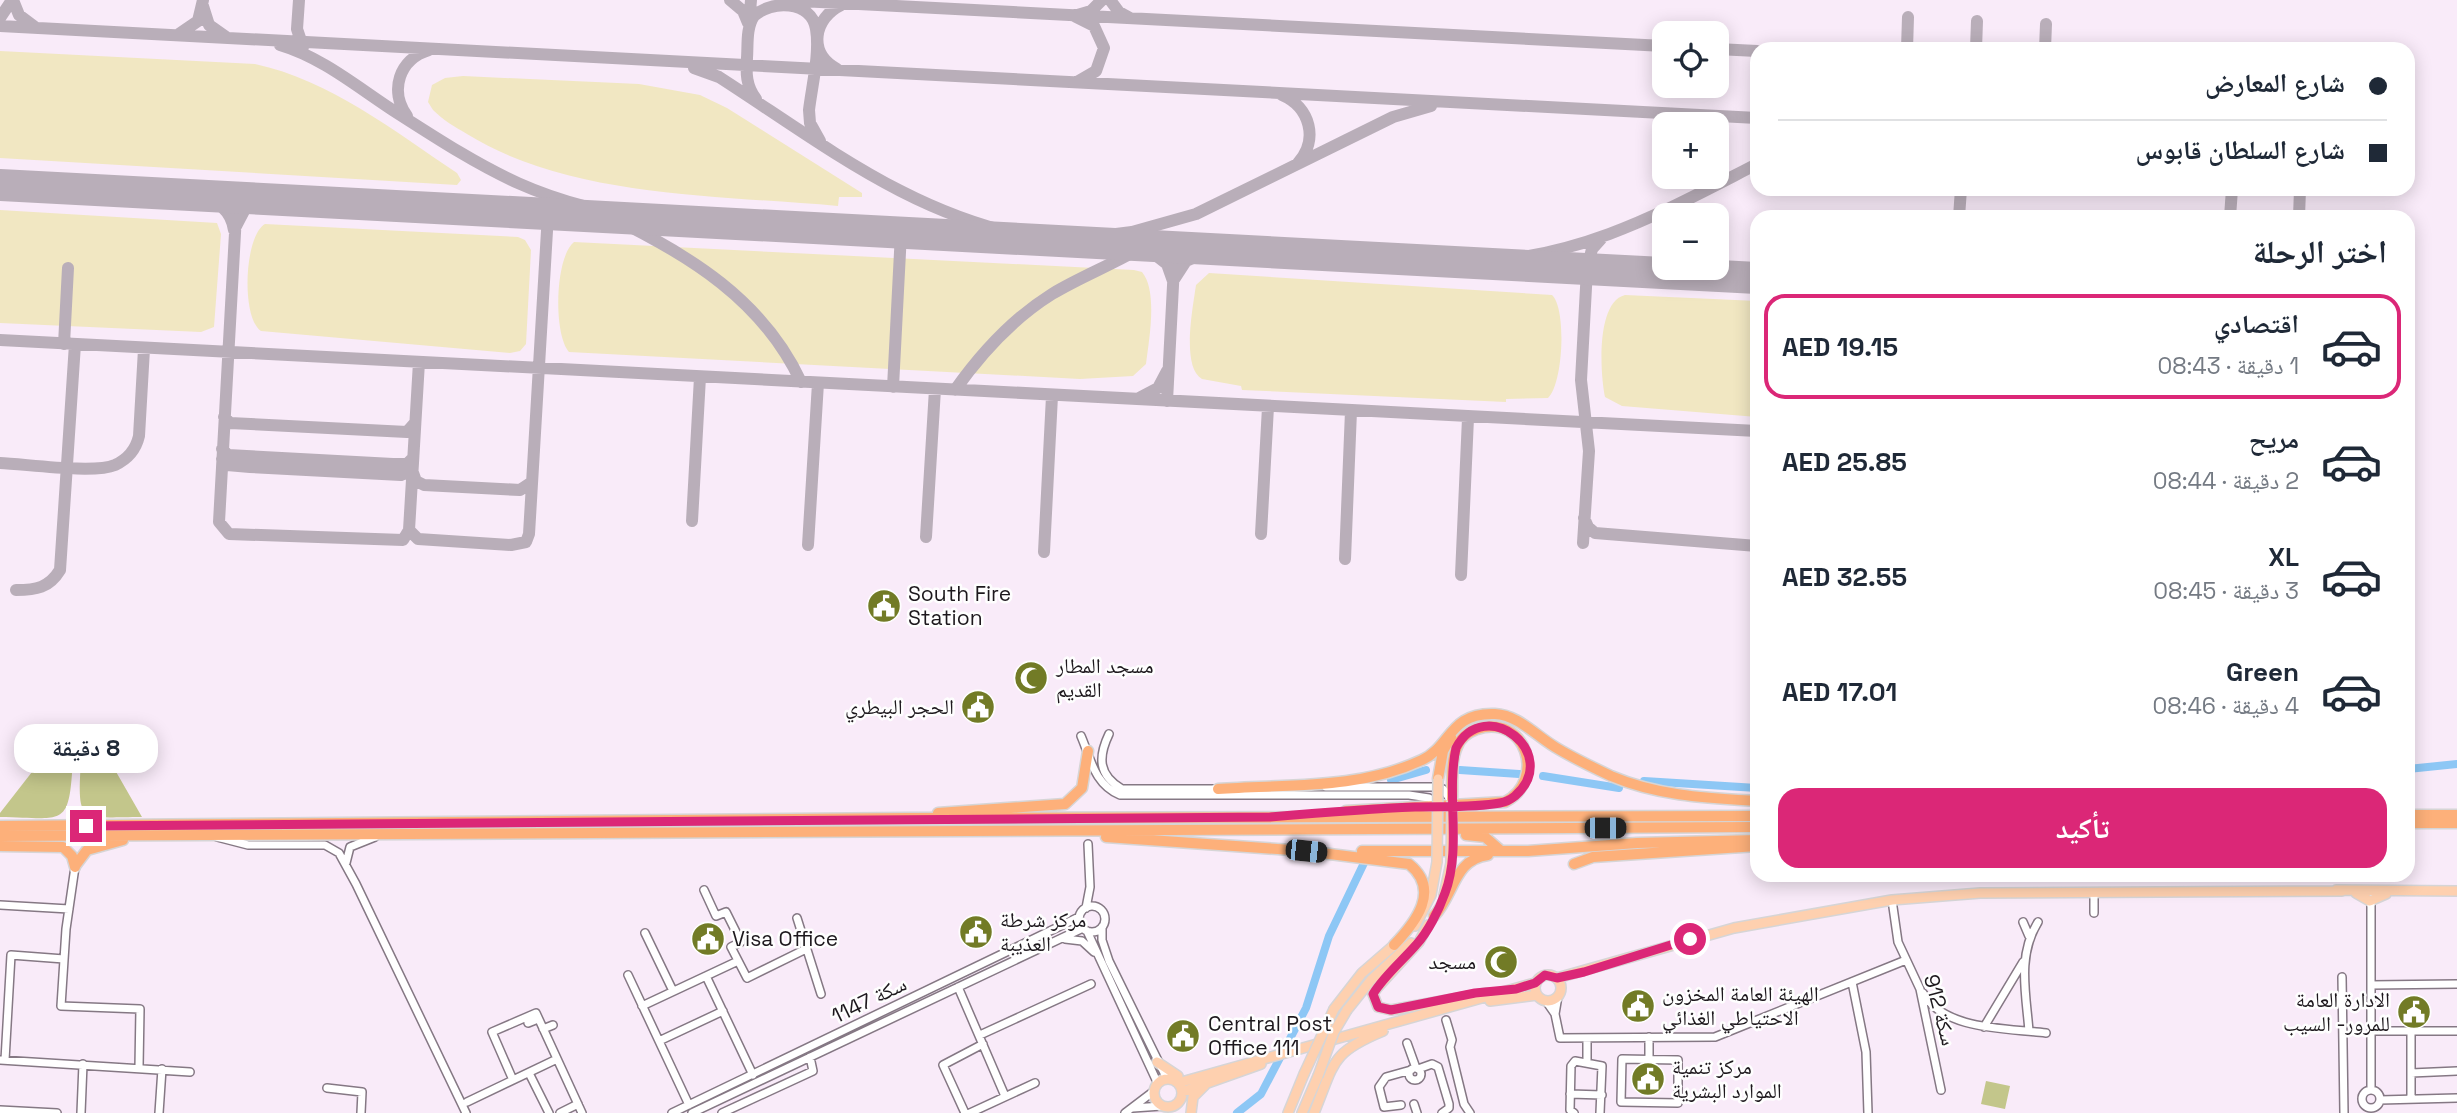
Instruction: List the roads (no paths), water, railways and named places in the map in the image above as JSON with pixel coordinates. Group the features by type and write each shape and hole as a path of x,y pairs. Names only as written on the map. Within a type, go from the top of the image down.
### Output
{"highway":[{"path":"1438,783 1443,751 1452,738 1465,721 1486,714 1508,716 1573,758 1637,785 1700,798 1750,801"},
{"path":"1218,789 1250,790 1365,780 1423,760 1452,738 1473,731 1503,728 1520,739 1529,759 1524,785 1512,799 1499,804 1270,817"},
{"path":"1452,738 1452,801"},
{"path":"908,818 962,809 1065,804 1082,788 1088,751"},
{"path":"2415,815 2457,815"},
{"path":"0,826 908,818 1750,816"},
{"path":"2415,824 2457,823"},
{"path":"0,836 216,837 1750,827"},
{"path":"1421,830 1485,837 1500,850"},
{"path":"1029,832 1306,851 1396,860 1409,864 1419,872 1424,901 1413,925 1394,945"},
{"path":"75,867 87,850 128,837"},
{"path":"1431,921 1445,905 1460,869 1480,856 1637,844 1750,840"},
{"path":"0,846 63,847 72,856 75,867"},
{"path":"1574,864 1593,857 1750,846"},
{"path":"1306,851 1528,851"}],"main road":[{"path":"1288,1113 1334,1009 1362,973 1421,918 1431,895 1437,862 1438,783"},
{"path":"1452,801 1452,851 1445,894 1419,942 1373,994 1378,1007 1391,1010 1475,993 1503,992"},
{"path":"2197,887 2213,895"},
{"path":"2213,895 2231,887"},
{"path":"2107,892 2231,887 2345,891 2371,896 2398,891 2457,891"},
{"path":"1157,1062 1176,1076 1201,1074 1383,1031 1514,996 1541,998 1584,972 1734,928 1892,900 1980,893 2213,895 2345,891"},
{"path":"1303,1113 1334,1032 1347,1010 1371,980 1431,921"},
{"path":"1298,1051 1535,983 1545,975 1559,987"},
{"path":"1535,983 1541,998"},
{"path":"1314,1113 1336,1059 1343,1050 1383,1031"},
{"path":"1183,1113 1155,1098 1156,1087 1167,1079 1180,1087 1266,1059"},
{"path":"1170,1108 1180,1087 1201,1074"},
{"path":"1191,1113 1196,1093 1217,1077"}],"street":[{"path":"1109,734 1102,749 1101,762 1111,782 1122,789 1218,789"},
{"path":"1081,736 1094,772 1102,783 1120,795 1438,783 1452,801"},
{"path":"1250,790 1409,795 1429,798 1438,804"},
{"path":"346,867 345,855 350,847 378,836"},
{"path":"216,837 248,845 328,845 336,850 466,1113"},
{"path":"1088,844 1090,887 1086,908 1079,916 1156,1087 1125,1113"},
{"path":"75,867 61,1006 142,1010 139,1067"},
{"path":"1090,887 1104,916 1102,940 1110,961 1167,1079"},
{"path":"704,890 716,916 726,912 741,942 732,947 747,978 806,949"},
{"path":"2094,913 2095,892"},
{"path":"2371,896 2371,1090"},
{"name":"سكة 912","path":"1892,900 1894,926 1920,989 1941,1090"},
{"path":"0,905 69,909"},
{"path":"1086,908 1100,909"},
{"name":"سكة 1147","path":"690,1109 1079,916"},
{"path":"797,918 821,994"},
{"path":"2023,922 2029,936"},
{"path":"1984,1027 2023,961 2029,936 2038,922"},
{"path":"1085,929 1095,931 1102,927"},
{"name":"سكة 1147","path":"672,1113 690,1109 810,1057 1085,929"},
{"path":"645,933 673,991"},
{"path":"1057,940 1082,941 1098,956"},
{"path":"64,960 10,954 2,1060 190,1072"},
{"path":"1559,987 1555,1014 1560,1038 1726,1034 1906,960"},
{"path":"642,1006 738,961"},
{"path":"2023,961 2029,1031"},
{"path":"628,975 690,1109"},
{"path":"706,976 754,1075"},
{"path":"2342,977 2344,1113"},
{"path":"1852,982 1866,1052 1868,1113"},
{"path":"980,1035 1091,984"},
{"path":"2371,985 2457,984"},
{"path":"958,987 1004,1096"},
{"path":"1920,989 1942,1014 1984,1027 2046,1033"},
{"path":"1541,998 1555,1014"},
{"path":"659,1041 723,1012"},
{"path":"513,1080 492,1032 536,1013 582,1113"},
{"path":"528,1023 538,1019"},
{"path":"1446,1020 1464,1104 1470,1113"},
{"path":"543,1029 553,1025"},
{"path":"2371,1031 2457,1031"},
{"path":"2411,1032 2411,1099"},
{"path":"1648,1059 1649,1037"},
{"path":"1587,1038 1587,1062"},
{"path":"983,1045 943,1065 967,1113 1035,1083"},
{"path":"722,1113 813,1071 810,1057"},
{"path":"467,1102 557,1059"},
{"path":"1622,1059 1648,1059 1678,1060 1678,1103 1621,1102 1622,1059"},
{"path":"1574,1113 1570,1110 1571,1063 1587,1062 1602,1066 1600,1113"},
{"path":"81,1113 83,1064"},
{"path":"1401,1105 1389,1111 1384,1107 1379,1091 1381,1082 1386,1077 1432,1064 1438,1067 1449,1104 1449,1108 1442,1113"},
{"path":"159,1113 162,1069"},
{"path":"2411,1073 2457,1072"},
{"path":"529,1073 549,1113"},
{"path":"327,1088 362,1092 361,1113"},
{"path":"2362,1100 2365,1093 2371,1090"},
{"path":"2371,1090 2376,1092 2380,1100"},
{"path":"1570,1094 1602,1095"},
{"path":"2362,1100 2371,1111 2380,1100 2457,1098"},
{"path":"2343,1101 2362,1100"},
{"path":"559,1113 578,1104"},
{"path":"1414,1104 1417,1113"},
{"path":"1132,1108 1170,1108"},
{"path":"0,1110 57,1113"}],"waterway":[{"path":"2415,768 2457,764"},
{"path":"1391,780 1426,770"},
{"path":"1460,770 1519,774"},
{"path":"1543,776 1619,788"},
{"path":"1644,781 1750,788"},
{"path":"1237,1113 1261,1094 1306,1008 1329,936 1364,863"}],"place":[{"name":"South Fire Station","path":"884,606"},
{"name":"مسجد المطار القديم","path":"1031,678"},
{"name":"الحجر البيطري","path":"978,707"},
{"name":"مركز شرطة العذيبة","path":"976,932"},
{"name":"Visa Office","path":"708,939"},
{"name":"مسجد","path":"1501,962"},
{"name":"الهيئة العامة المخزون الاحتياطي الغذائي","path":"1638,1006"},
{"name":"الادارة العامة للمرور- السيب","path":"2414,1012"},
{"name":"Central Post Office 111","path":"1183,1036"},
{"name":"مركز تنمية الموارد البشرية","path":"1648,1079"}]}
